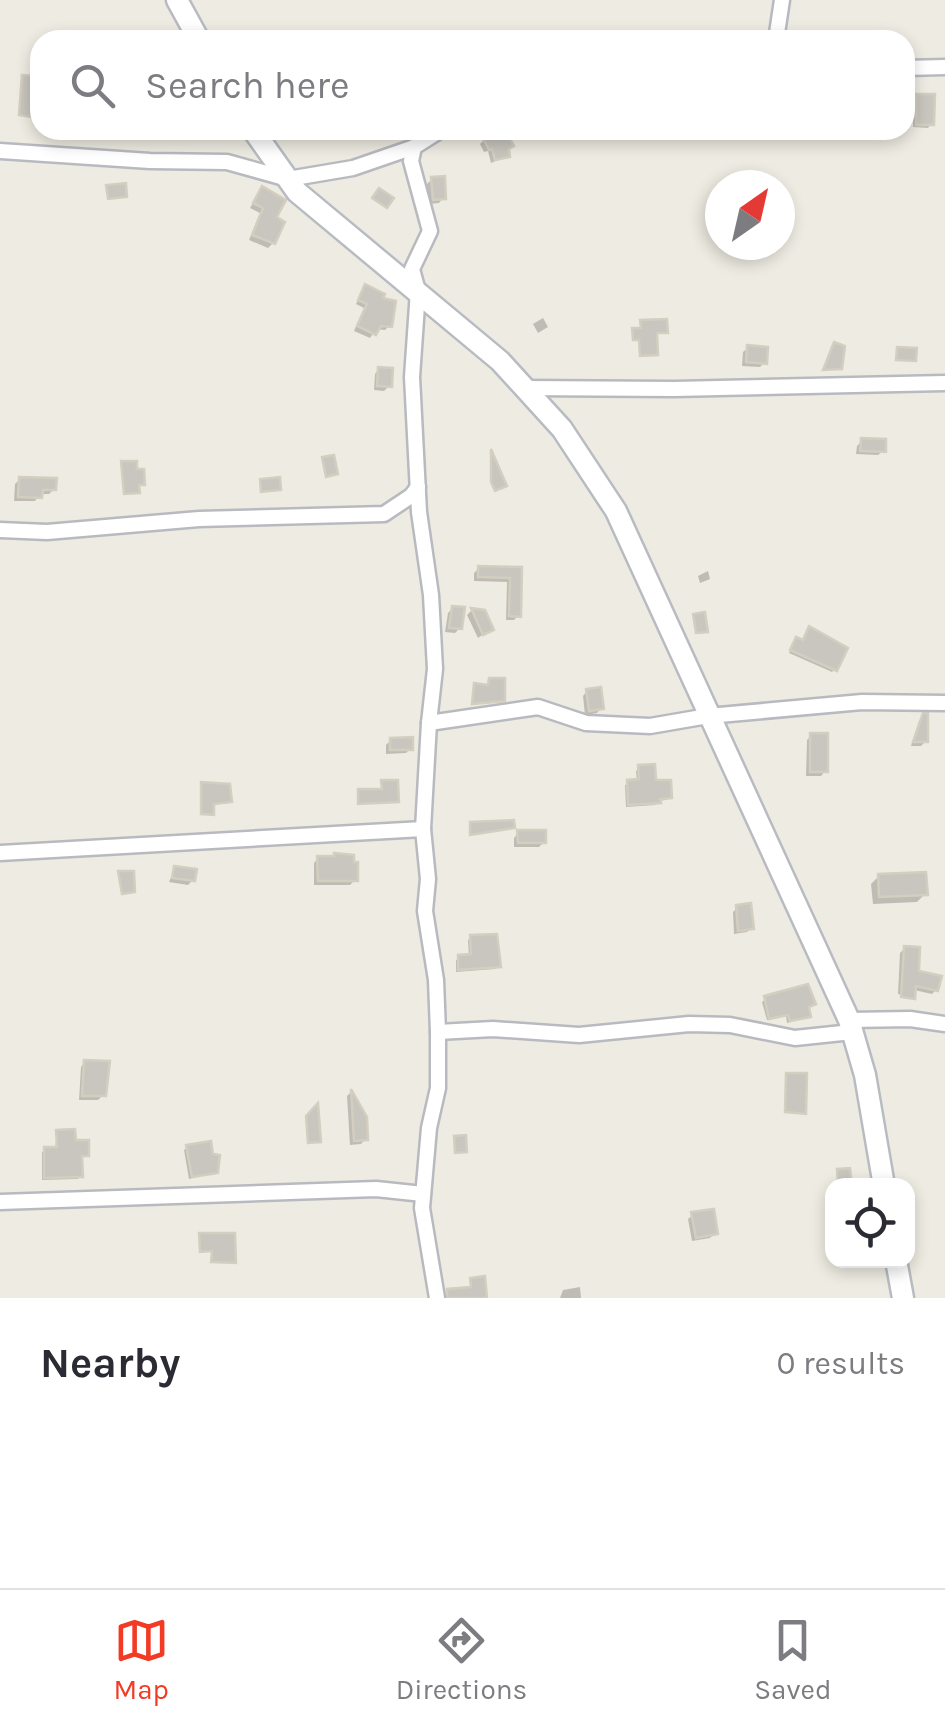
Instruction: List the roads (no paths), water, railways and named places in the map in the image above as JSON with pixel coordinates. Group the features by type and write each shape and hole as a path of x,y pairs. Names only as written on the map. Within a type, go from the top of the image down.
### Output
{"street":[{"path":"177,0 194,30"},
{"path":"778,30 782,0"},
{"path":"915,68 945,67"},
{"path":"260,140 297,192 500,361 562,428 616,510 850,1026 865,1074 883,1178"},
{"path":"0,151 227,162 288,179 353,168 425,140"},
{"path":"414,147 411,161 430,231 412,269 418,292 412,377 434,669 423,828 428,880 425,911 436,980 438,1088 422,1208 437,1298"},
{"path":"524,388 945,383"},
{"path":"0,530 47,532 199,519 384,514 411,496 418,486"},
{"path":"430,724 538,707 586,723 650,726 708,716 862,702 945,703"},
{"path":"0,853 423,828"},
{"path":"438,1032 492,1029 579,1035 690,1024 730,1025 795,1038 826,1037 850,1026 910,1019 945,1024"},
{"path":"0,1202 376,1189 423,1194"},
{"path":"897,1268 903,1298"}]}
